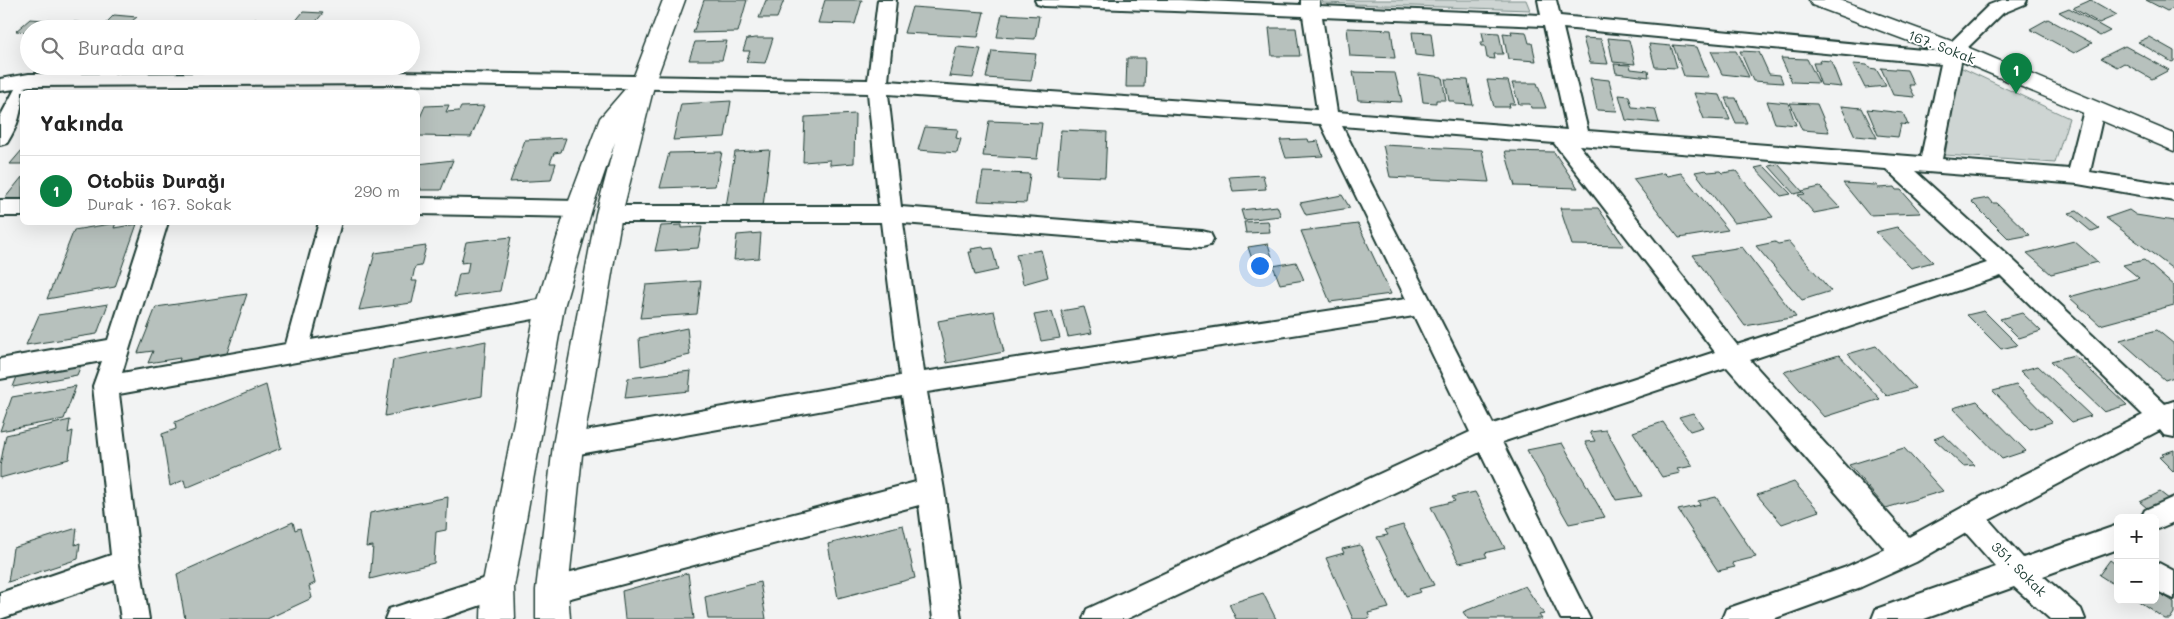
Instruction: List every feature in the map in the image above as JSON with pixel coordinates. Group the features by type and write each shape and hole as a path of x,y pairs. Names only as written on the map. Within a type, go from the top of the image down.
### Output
{"street":[{"path":"553,619 552,590 568,445 609,214 644,82 674,0"},
{"path":"887,0 877,87 890,214 931,490 947,619"},
{"path":"1044,0 1311,5 1552,20 1953,55"},
{"path":"1548,0 1570,137 1732,356 1906,553"},
{"name":"167. Sokak","path":"1820,0 2174,143"},
{"path":"1930,166 1953,55 1996,9 2018,0"},
{"path":"1311,5 1328,118 1576,619"},
{"path":"498,619 498,587 550,307 580,209 612,118 644,82"},
{"path":"0,85 25,89 644,82 877,87 1328,118 2078,177 2174,193"},
{"path":"0,138 20,99"},
{"path":"2078,177 2094,110"},
{"path":"1736,619 1850,578 1906,553 1969,517 2170,418 1892,163"},
{"path":"420,206 580,209"},
{"path":"0,208 20,208"},
{"path":"609,214 890,214 1202,238"},
{"path":"135,619 126,563 106,386 155,225"},
{"path":"296,351 329,225"},
{"path":"1097,619 1486,437 2005,266"},
{"path":"568,445 914,384 1421,306"},
{"path":"106,386 550,307"},
{"path":"0,369 118,348"},
{"path":"552,590 931,490"},
{"path":"2159,516 2174,509"},
{"name":"351. Sokak","path":"1969,517 2018,572 2071,619"},
{"path":"1886,619 2018,572 2114,543"},
{"path":"0,606 126,563"},
{"path":"2159,577 2174,586"},
{"path":"399,619 498,587"}],"shaded area":[{"path":"1322,0 1526,0 1530,10 1323,3"},
{"path":"1960,67 2069,118 2055,163 1945,155"}],"building":[{"path":"704,0 747,0 738,32 693,33"},
{"path":"766,0 784,0 777,18 759,18"},
{"path":"825,0 862,0 855,24 818,23"},
{"path":"2091,0 2117,15 2099,23 2073,8"},
{"path":"2146,0 2174,0 2174,8 2167,11"},
{"path":"912,7 984,12 978,37 904,33"},
{"path":"2069,8 2110,31 2100,36 2059,12"},
{"path":"303,12 323,13 317,20 296,20"},
{"path":"1002,14 1039,16 1035,39 997,37"},
{"path":"114,15 137,17 133,20 109,20"},
{"path":"2048,19 2092,43 2074,53 2030,29"},
{"path":"1269,28 1296,28 1300,56 1272,56"},
{"path":"1347,28 1391,30 1395,58 1350,56"},
{"path":"1511,31 1526,32 1529,43 1532,43 1536,61 1508,59 1503,33 1512,34"},
{"path":"1412,32 1431,33 1434,57 1415,55"},
{"path":"1482,32 1499,33 1503,54 1494,54 1495,59 1487,58 1485,46 1481,46 1480,42 1484,42"},
{"path":"2149,37 2174,51 2174,61 2172,62 2138,42"},
{"path":"773,38 765,63 746,62 750,51 743,51 747,39"},
{"path":"1583,38 1601,39 1608,64 1590,63"},
{"path":"1608,38 1629,40 1635,64 1613,62"},
{"path":"727,41 722,60 689,60 695,42"},
{"path":"1649,44 1671,46 1677,68 1655,67"},
{"path":"1673,45 1697,47 1709,77 1684,76"},
{"path":"2125,46 2169,70 2152,79 2124,63 2117,67 2101,58"},
{"path":"957,47 981,49 973,78 949,76"},
{"path":"992,51 1036,54 1031,81 986,78"},
{"path":"1711,51 1736,51 1749,77 1722,74"},
{"path":"1740,51 1759,52 1769,74 1780,75 1783,83 1753,81"},
{"path":"1127,58 1145,58 1144,87 1126,87"},
{"path":"1781,58 1807,59 1819,83 1792,82"},
{"path":"1819,60 1831,61 1841,87 1821,85 1813,63 1820,63"},
{"path":"1614,64 1630,65 1631,69 1648,71 1649,77 1616,73"},
{"path":"1853,64 1867,65 1869,68 1876,69 1886,86 1865,88"},
{"path":"1881,68 1907,70 1914,85 1909,85 1915,97 1893,95"},
{"path":"1353,72 1395,73 1402,102 1358,100"},
{"path":"1419,74 1442,77 1446,100 1436,100 1436,103 1423,102"},
{"path":"1590,78 1609,80 1617,111 1597,110"},
{"path":"1445,79 1468,80 1473,105 1455,104 1454,101 1449,101"},
{"path":"1487,80 1508,81 1515,104 1509,104 1510,107 1494,107"},
{"path":"1512,83 1537,83 1546,108 1531,108 1530,104 1519,104"},
{"path":"1694,93 1720,95 1730,120 1704,119"},
{"path":"1619,95 1629,96 1632,107 1655,109 1659,123 1626,120"},
{"path":"1725,98 1736,98 1747,123 1736,123"},
{"path":"731,101 725,137 673,140 681,104"},
{"path":"1767,101 1788,103 1796,125 1775,123"},
{"path":"1790,103 1817,104 1829,132 1802,130"},
{"path":"449,105 446,112 459,111 461,107 484,106 471,137 420,136 420,117 425,106"},
{"path":"1841,106 1862,108 1877,138 1855,136"},
{"path":"1867,109 1903,113 1908,125 1901,124 1898,137 1878,135"},
{"path":"855,114 854,163 830,165 830,160 803,162 805,117"},
{"path":"989,121 1042,123 1037,159 983,156"},
{"path":"925,127 958,129 956,138 961,139 957,153 918,150"},
{"path":"1061,130 1107,132 1105,177 1057,175"},
{"path":"566,138 561,152 554,153 550,163 556,163 551,180 510,182 525,140"},
{"path":"1308,139 1309,142 1318,141 1323,156 1286,158 1280,140"},
{"path":"1383,145 1482,150 1489,182 1390,177"},
{"path":"770,150 763,206 726,207 735,152"},
{"path":"1505,151 1554,152 1578,188 1515,186"},
{"path":"20,152 20,164 10,164"},
{"path":"722,152 715,186 660,188 669,153"},
{"path":"453,160 441,190 420,190 420,164"},
{"path":"1778,164 1803,192 1794,194 1769,166"},
{"path":"1764,166 1791,194 1781,196 1755,168"},
{"path":"1706,170 1708,172 1720,171 1722,173 1736,171 1773,217 1734,223 1695,172"},
{"path":"983,172 1030,174 1026,203 978,201"},
{"path":"1664,173 1667,176 1681,173 1728,230 1679,238 1633,179"},
{"path":"1263,175 1266,189 1233,191 1229,177"},
{"path":"20,179 20,203 1,203"},
{"path":"1843,183 1876,185 1878,188 1894,187 1896,190 1901,190 1921,213 1869,215"},
{"path":"1820,187 1840,208 1814,213 1798,195 1805,194 1802,191"},
{"path":"1342,195 1350,208 1306,215 1300,203"},
{"path":"1989,198 1993,203 1997,203 2030,235 2009,239 1971,201"},
{"path":"1277,206 1281,216 1244,220 1241,210"},
{"path":"1560,208 1598,208 1624,246 1572,245"},
{"path":"2129,210 2136,215 2174,221 2174,270 2106,218"},
{"path":"2077,211 2100,229 2092,232 2069,213"},
{"path":"1268,221 1270,232 1246,233 1244,222"},
{"path":"1358,224 1391,294 1330,302 1301,231"},
{"path":"104,225 115,225 114,228 137,225 115,287 47,299 74,230"},
{"path":"682,225 682,228 702,227 698,248 655,251 661,226"},
{"path":"1897,227 1933,262 1911,268 1876,232"},
{"path":"761,233 759,258 734,260 737,235"},
{"path":"511,237 500,291 454,297 459,274 467,273 469,262 461,263 466,242"},
{"path":"2074,241 2098,262 2051,274 2027,253"},
{"path":"1775,242 1778,244 1789,242 1831,291 1802,300 1756,246"},
{"path":"1268,244 1272,257 1252,259 1248,247"},
{"path":"426,246 421,266 415,267 412,281 417,281 412,303 359,310 375,253"},
{"path":"983,247 984,249 992,248 998,270 975,275 969,252 972,252 971,249"},
{"path":"1742,247 1796,317 1745,326 1693,255"},
{"path":"1041,250 1048,277 1023,284 1016,254"},
{"path":"2144,260 2174,286 2174,305 2100,325 2069,297 2139,278 2123,265"},
{"path":"1296,262 1304,280 1280,284 1273,266"},
{"path":"701,281 697,314 640,318 646,285"},
{"path":"247,294 224,362 177,369 180,358 148,363 153,351 138,353 156,307"},
{"path":"108,304 97,334 26,345 39,315"},
{"path":"1084,307 1092,333 1068,337 1061,311"},
{"path":"994,311 1004,352 947,363 938,321"},
{"path":"1984,311 2018,345 2001,349 1967,315"},
{"path":"1052,312 1060,338 1041,341 1034,315"},
{"path":"2022,313 2041,331 2019,338 2000,319"},
{"path":"687,328 690,355 641,366 639,338"},
{"path":"2157,330 2174,344 2174,377 2165,380 2120,340"},
{"path":"486,341 482,396 385,416 393,360"},
{"path":"1876,346 1915,388 1887,396 1848,354"},
{"path":"1839,355 1880,399 1824,417 1784,372"},
{"path":"2074,355 2127,405 2104,412 2051,361"},
{"path":"84,358 77,375 13,387 20,369"},
{"path":"2038,366 2091,416 2072,422 2020,371"},
{"path":"691,371 689,391 625,398 628,378"},
{"path":"266,385 281,448 186,488 184,480 170,486 162,434 176,429 175,422"},
{"path":"2016,385 2052,422 2030,429 1993,391"},
{"path":"76,386 64,419 0,431 12,397"},
{"path":"1977,401 2026,451 2002,459 1953,408"},
{"path":"1693,413 1703,427 1690,431 1679,417"},
{"path":"70,420 68,433 73,431 69,459 0,478 0,466 6,435"},
{"path":"1663,422 1693,466 1677,469 1680,473 1662,477 1633,432"},
{"path":"1606,430 1642,496 1616,500 1585,442 1595,441 1590,432"},
{"path":"1944,435 1975,465 1963,466 1934,439"},
{"path":"1562,443 1605,517 1569,524 1527,450"},
{"path":"1904,448 1943,491 1886,508 1849,465"},
{"path":"2174,450 2174,472 2159,457"},
{"path":"1794,482 1819,511 1782,524 1757,495"},
{"path":"1475,492 1505,548 1485,553 1487,557 1459,563 1431,507 1455,501 1452,497"},
{"path":"2160,492 2174,503 2154,514 2140,502"},
{"path":"448,497 446,530 436,532 434,563 370,579 373,546 366,547 370,513"},
{"path":"1716,497 1756,557 1732,563 1735,567 1718,571 1678,510 1700,505 1698,501"},
{"path":"293,522 295,530 300,528 315,583 309,586 312,598 267,619 185,619 177,574"},
{"path":"903,525 915,578 838,598 828,544"},
{"path":"1403,525 1434,585 1419,589 1421,592 1406,596 1377,537 1388,535 1385,530"},
{"path":"77,528 75,545 80,543 78,559 8,582 13,548"},
{"path":"1360,545 1389,608 1368,613 1370,618 1368,619 1353,619 1326,558 1344,553 1342,549"},
{"path":"2110,560 2114,563 2114,584 2099,575"},
{"path":"688,573 694,619 625,619 622,591"},
{"path":"760,582 766,619 708,619 705,597"},
{"path":"1525,586 1544,614 1539,615 1542,619 1468,619 1463,612"},
{"path":"1263,593 1276,619 1236,619 1229,604"},
{"path":"2159,593 2174,602 2174,613 2170,619 2165,619 2143,604 2159,604"}],"place":[{"name":"Otobüs Durağı","path":"2016,94"}]}
